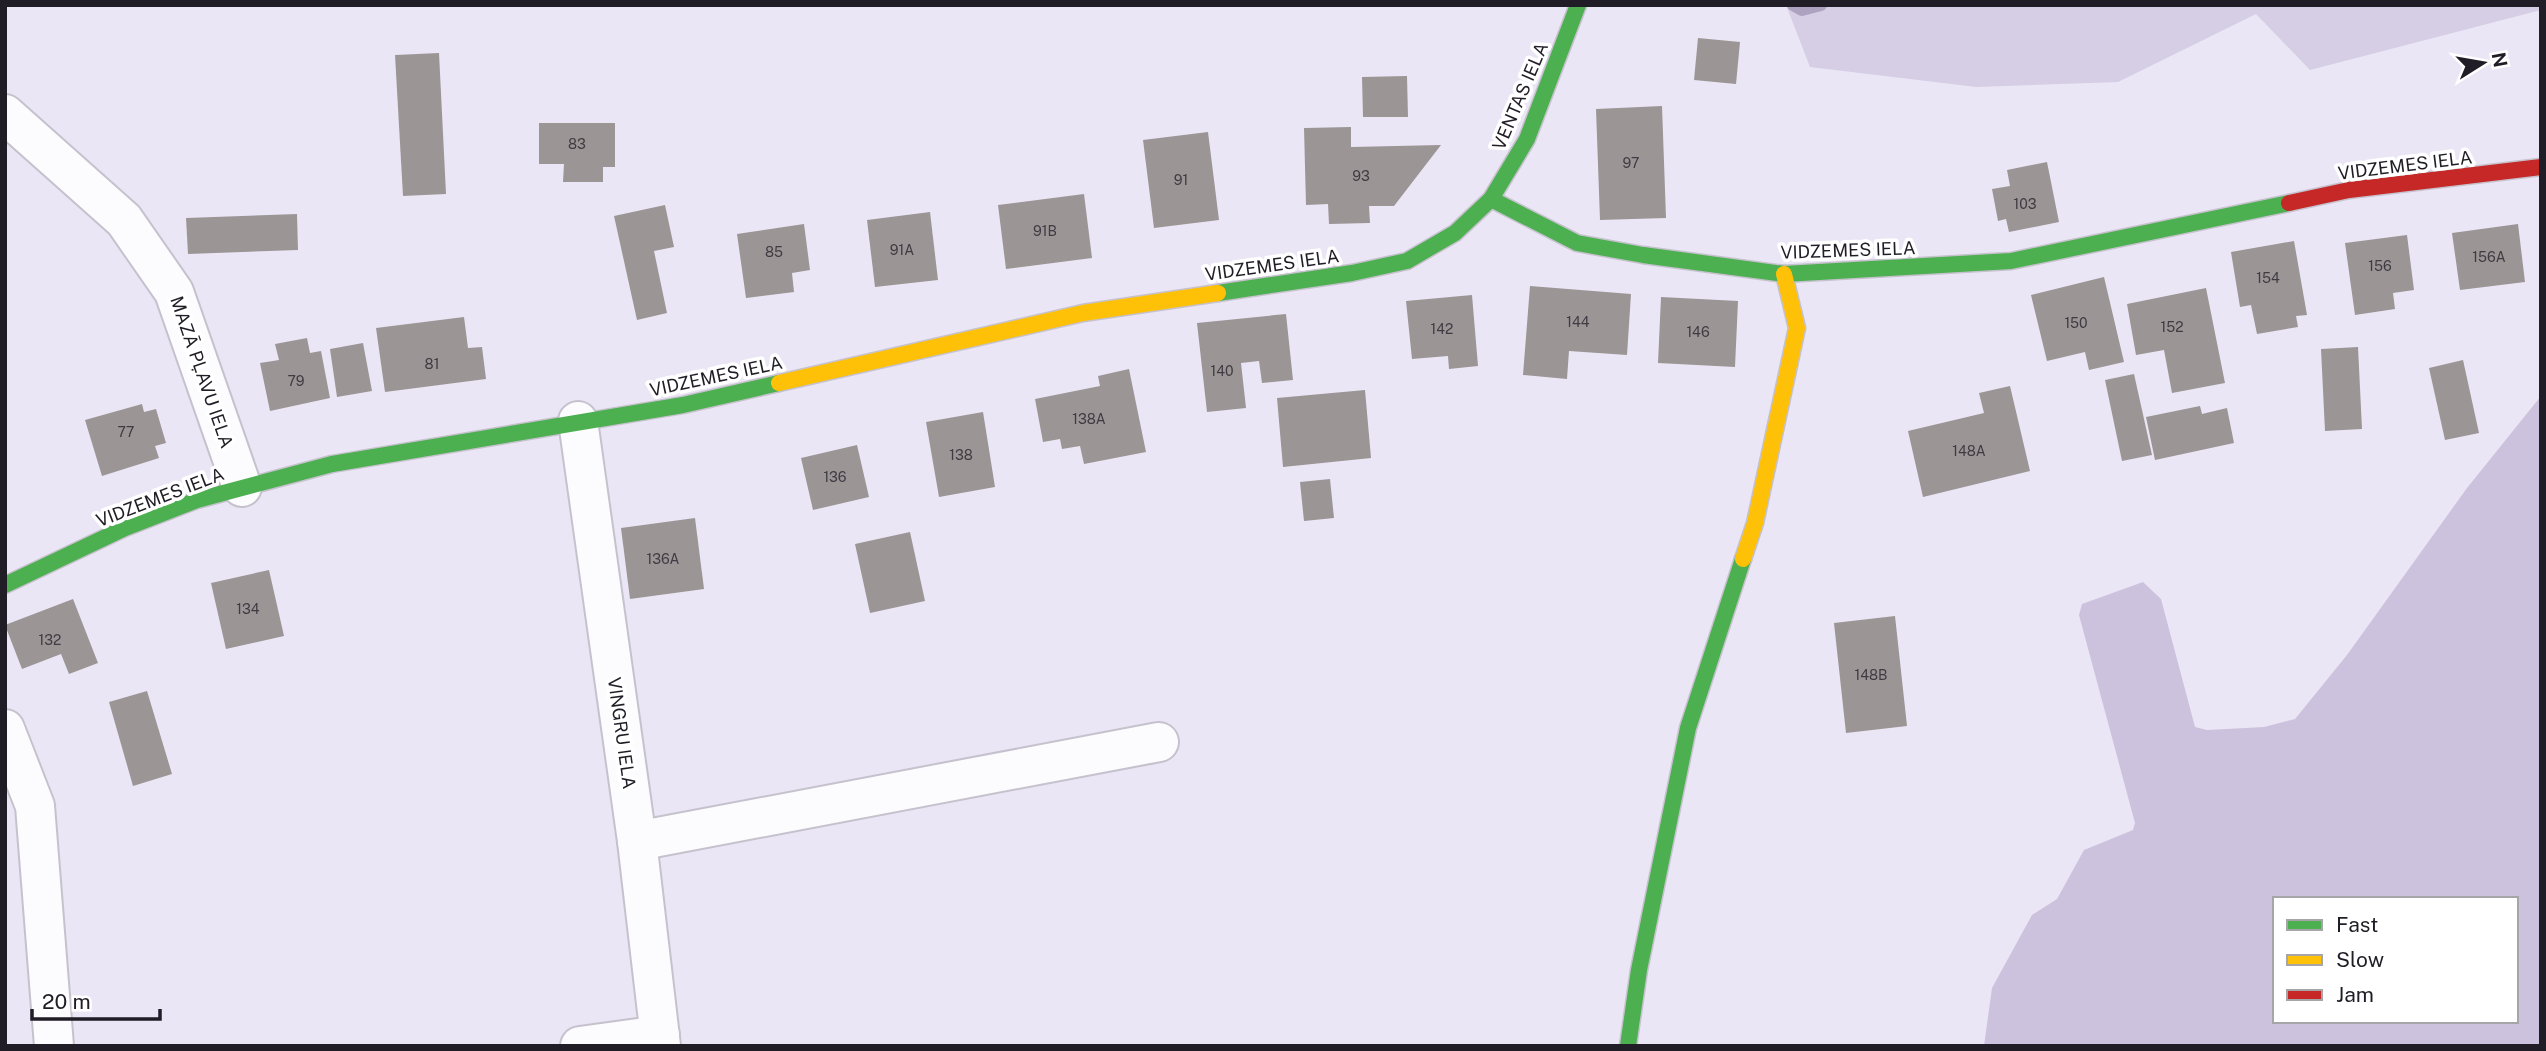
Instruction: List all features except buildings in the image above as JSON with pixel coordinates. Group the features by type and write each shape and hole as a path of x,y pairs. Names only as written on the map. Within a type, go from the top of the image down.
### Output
{"street":[{"name":"VENTAS IELA","path":"1491,199 1527,139 1578,5"},
{"name":"MAZĀ PĻAVU IELA","path":"5,114 124,220 174,292 242,487"},
{"name":"VIDZEMES IELA","path":"5,585 125,528 198,500 331,464 683,405 1083,313 1352,273 1407,261 1455,233 1491,199 1577,243 1784,274 2011,261 2349,190 2541,167"},
{"path":"1628,1046 1639,970 1688,728 1755,523 1797,328 1784,274"},
{"name":"VINGRU IELA","path":"578,421 637,841 661,1040"},
{"path":"5,729 35,806 54,1046"},
{"path":"637,841 1159,742"},
{"path":"580,1046 661,1040"}],"shaded area":[{"path":"1786,5 2541,5 2541,10 2310,70 2256,14 2118,82 1976,87 1810,67"},
{"path":"2541,396 2541,1046 1984,1046 1992,988 2032,915 2057,899 2084,850 2133,830 2135,823 2079,615 2082,604 2143,582 2161,599 2195,727 2207,730 2264,727 2295,719 2347,655 2467,488"}],"waterway":[{"path":"1793,5 1802,10 1821,5"}],"traffic: fast":[{"path":"1218,293 1352,273 1407,261 1455,233 1491,199 1527,139 1578,5"},
{"path":"1491,199 1577,243 1784,274 2011,261 2289,203"},
{"path":"5,585 125,528 197,500 332,464 683,405 779,383"},
{"path":"1628,1046 1639,970 1688,728 1743,559"}],"traffic: slow":[{"path":"1743,559 1755,523 1797,328 1784,274"},
{"path":"779,383 1083,313 1218,293"}],"traffic: jam":[{"path":"2289,203 2349,190 2541,167"}]}
